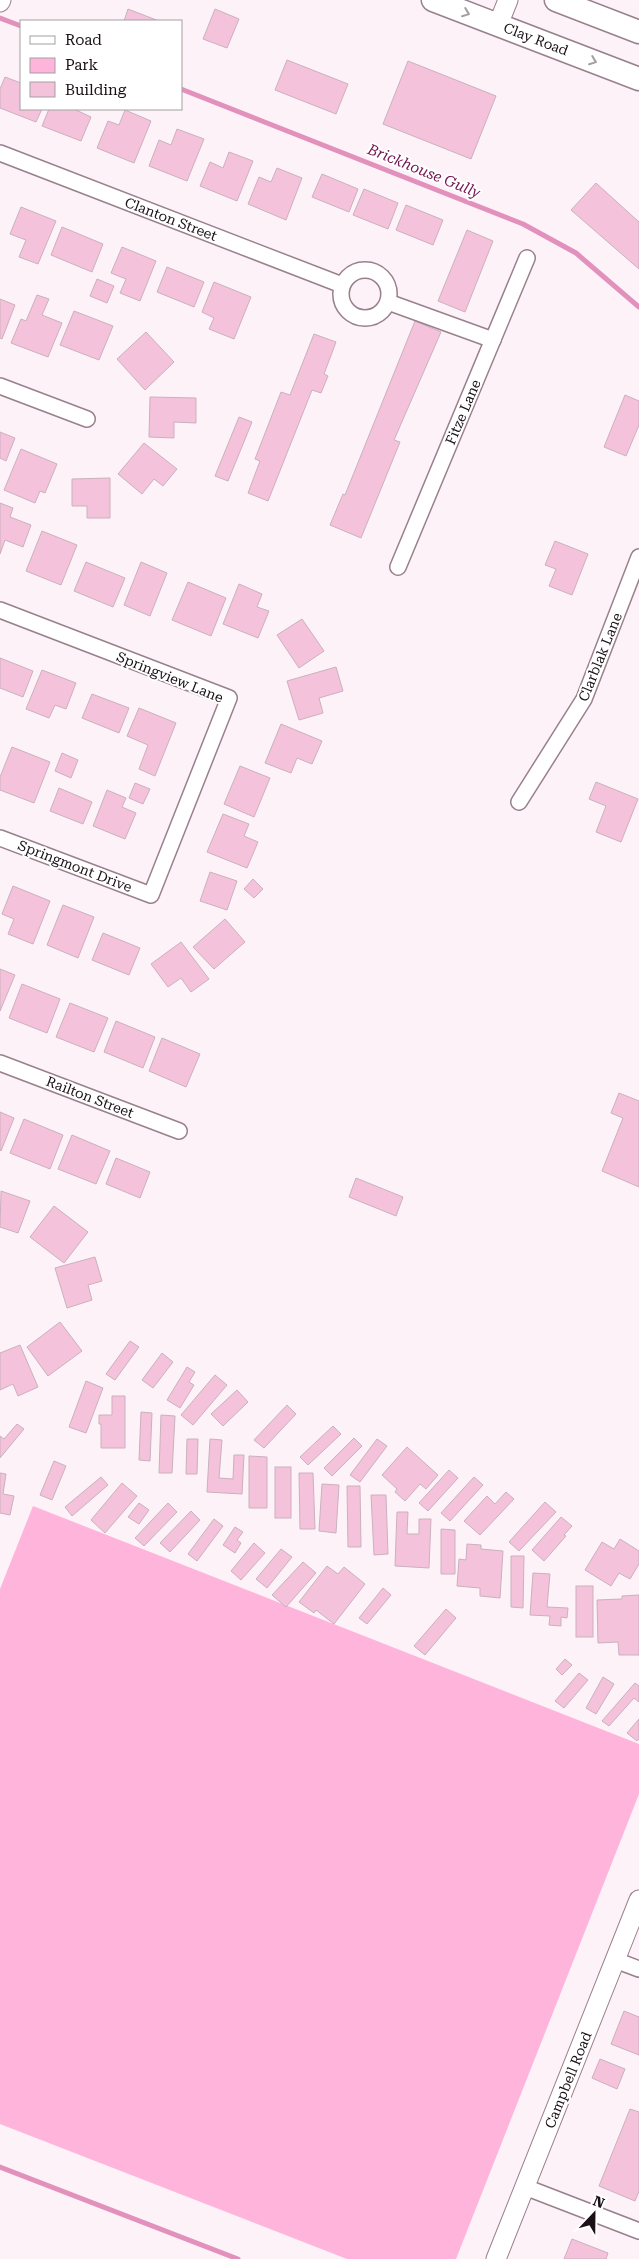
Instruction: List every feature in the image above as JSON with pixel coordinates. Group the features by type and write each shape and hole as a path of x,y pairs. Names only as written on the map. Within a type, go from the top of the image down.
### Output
{"main road":[{"name":"Clay Road","path":"433,0 639,79"},
{"path":"556,0 639,32"}],"street":[{"path":"498,25 508,0"},
{"name":"Clanton Street","path":"0,153 342,285"},
{"name":"Fitze Lane","path":"398,567 527,258"},
{"path":"373,271 381,276 387,284 389,292 388,302 383,310 375,316 366,318 356,317 348,312 342,304 340,294 342,285 347,277 355,272 373,271"},
{"path":"388,302 493,340"},
{"path":"0,386 87,419"},
{"name":"Clarblak Lane","path":"519,802 584,699 639,557"},
{"name":"Springview Lane","path":"0,610 229,698 151,895"},
{"name":"Springmont Drive","path":"0,838 151,895"},
{"name":"Railton Street","path":"0,1063 179,1130"},
{"name":"Campbell Road","path":"496,2259 639,1900"},
{"path":"616,1960 639,1969"},
{"path":"525,2187 639,2231"}],"green space":[{"path":"33,1506 639,1744 639,1794 456,2259 347,2259 0,2124 0,1589"}],"building":[{"path":"128,9 156,20 124,20"},
{"path":"215,9 239,19 227,48 203,39"},
{"path":"287,60 348,84 336,114 275,90"},
{"path":"408,61 496,96 471,159 383,124"},
{"path":"5,77 20,83 20,110 42,110 36,122 0,108 0,89"},
{"path":"49,110 76,110 91,117 81,141 42,126"},
{"path":"125,110 151,121 134,163 97,148 108,121 119,125"},
{"path":"177,129 204,139 187,181 149,166 159,140 171,145"},
{"path":"229,152 253,161 237,201 200,186 210,162 223,168"},
{"path":"277,168 302,178 286,220 248,204 259,177 271,182"},
{"path":"322,174 358,189 349,212 312,197"},
{"path":"596,183 639,222 639,269 571,210"},
{"path":"364,189 398,203 388,229 353,215"},
{"path":"406,205 443,220 433,245 396,230"},
{"path":"21,207 56,221 38,264 19,257 26,240 10,234"},
{"path":"62,227 103,244 92,272 51,255"},
{"path":"467,230 493,241 465,312 438,301"},
{"path":"122,247 156,261 140,301 120,293 126,279 111,273"},
{"path":"167,267 204,282 194,307 157,292"},
{"path":"97,279 114,286 107,303 90,296"},
{"path":"214,282 251,297 234,339 209,329 214,318 202,312"},
{"path":"37,295 49,299 42,315 62,323 48,357 11,343 21,319 26,321"},
{"path":"0,299 15,305 2,339 0,338"},
{"path":"74,311 113,326 99,360 60,345"},
{"path":"415,321 441,332 394,440 400,442 361,538 330,525 343,494 345,495"},
{"path":"146,332 174,362 145,390 117,359"},
{"path":"314,334 336,342 324,374 328,376 321,393 312,390 268,501 248,493 260,461 255,459 281,392 290,395"},
{"path":"625,395 639,401 639,425 626,456 604,447"},
{"path":"150,397 196,398 196,423 174,422 174,438 149,437"},
{"path":"239,417 252,422 228,481 215,476"},
{"path":"0,432 15,438 6,461 0,458"},
{"path":"144,443 177,469 163,486 154,479 142,494 118,474"},
{"path":"21,449 57,464 45,493 40,491 35,503 4,490"},
{"path":"110,478 110,518 87,518 87,506 72,506 72,479"},
{"path":"0,503 13,508 10,517 31,525 23,547 5,540 0,554"},
{"path":"42,531 77,545 61,585 26,571"},
{"path":"555,541 588,554 572,595 549,586 556,569 545,565"},
{"path":"86,562 125,578 113,607 74,591"},
{"path":"141,562 167,573 150,616 124,605"},
{"path":"188,582 226,598 211,636 172,620"},
{"path":"239,584 262,594 257,607 269,611 258,638 223,624"},
{"path":"302,619 324,651 299,668 277,635"},
{"path":"0,658 33,671 23,697 0,688"},
{"path":"336,667 343,691 319,698 323,713 299,720 287,681"},
{"path":"42,670 76,683 66,709 55,705 49,718 26,709"},
{"path":"92,694 129,708 119,733 82,718"},
{"path":"139,708 176,723 155,776 139,769 148,745 127,736"},
{"path":"281,724 322,741 312,764 297,758 291,773 265,763"},
{"path":"12,747 50,762 34,803 0,790 0,777"},
{"path":"62,753 78,760 71,778 55,771"},
{"path":"240,766 270,778 254,817 224,804"},
{"path":"596,782 638,799 621,842 596,832 606,806 589,799"},
{"path":"135,783 150,789 143,804 129,798"},
{"path":"59,788 92,802 83,824 50,811"},
{"path":"107,790 126,798 122,807 136,813 125,839 93,826"},
{"path":"223,814 249,824 244,836 258,842 247,868 207,852"},
{"path":"210,872 237,881 227,910 200,901"},
{"path":"253,879 263,889 254,898 244,889"},
{"path":"13,886 50,901 33,944 8,934 14,919 2,914"},
{"path":"63,905 94,917 78,958 47,945"},
{"path":"225,919 245,942 214,969 193,947"},
{"path":"103,933 140,948 129,975 92,960"},
{"path":"181,942 209,979 191,992 181,978 168,987 151,964"},
{"path":"0,969 15,975 0,1011"},
{"path":"22,984 60,999 47,1033 9,1018"},
{"path":"70,1003 108,1018 94,1052 56,1037"},
{"path":"116,1021 155,1037 143,1068 104,1052"},
{"path":"162,1038 200,1054 186,1087 149,1071"},
{"path":"619,1093 639,1101 639,1187 602,1171 623,1118 611,1113"},
{"path":"0,1112 14,1118 1,1151 0,1150"},
{"path":"24,1119 63,1135 50,1169 10,1153"},
{"path":"72,1135 110,1151 96,1184 58,1169"},
{"path":"116,1158 150,1172 140,1198 106,1184"},
{"path":"356,1178 403,1197 396,1216 349,1197"},
{"path":"1,1191 30,1201 18,1233 0,1227"},
{"path":"54,1206 88,1232 64,1263 30,1237"},
{"path":"95,1257 102,1281 88,1285 92,1300 67,1308 55,1268"},
{"path":"60,1322 82,1351 48,1376 27,1347"},
{"path":"130,1341 139,1347 115,1380 106,1374"},
{"path":"20,1345 38,1387 18,1396 13,1384 0,1390 0,1353"},
{"path":"162,1353 173,1362 153,1388 142,1380"},
{"path":"187,1367 195,1372 189,1382 194,1385 180,1408 167,1400"},
{"path":"215,1375 227,1385 193,1425 181,1415"},
{"path":"86,1381 103,1388 86,1433 69,1427"},
{"path":"237,1390 248,1402 223,1426 211,1414"},
{"path":"112,1396 125,1396 125,1448 101,1448 99,1415 112,1415"},
{"path":"287,1405 296,1414 264,1448 254,1440"},
{"path":"141,1412 152,1413 150,1461 139,1460"},
{"path":"161,1415 175,1416 172,1473 159,1473"},
{"path":"17,1424 24,1429 0,1458 0,1436 4,1439"},
{"path":"333,1426 341,1434 308,1465 300,1457"},
{"path":"354,1438 362,1446 332,1476 324,1468"},
{"path":"187,1439 198,1439 197,1474 186,1474"},
{"path":"210,1439 222,1440 219,1478 233,1479 234,1455 244,1455 242,1494 207,1492"},
{"path":"377,1439 387,1446 360,1482 350,1475"},
{"path":"407,1447 438,1475 426,1489 420,1484 405,1501 395,1492 397,1489 382,1475"},
{"path":"249,1456 267,1457 267,1508 249,1508"},
{"path":"54,1461 66,1466 52,1500 40,1495"},
{"path":"275,1467 291,1467 291,1518 275,1518"},
{"path":"449,1470 458,1478 428,1511 419,1503"},
{"path":"0,1473 6,1474 3,1494 14,1496 10,1515 0,1513"},
{"path":"299,1473 313,1473 315,1529 300,1529"},
{"path":"101,1477 108,1485 72,1516 65,1507"},
{"path":"474,1477 483,1485 450,1521 441,1513"},
{"path":"122,1483 137,1496 105,1533 91,1520"},
{"path":"322,1484 339,1485 336,1533 319,1531"},
{"path":"347,1486 360,1486 361,1547 348,1547"},
{"path":"506,1492 514,1499 480,1535 464,1521 487,1496 495,1504"},
{"path":"371,1495 386,1495 388,1554 374,1555"},
{"path":"545,1502 556,1512 519,1551 509,1542"},
{"path":"139,1503 149,1510 139,1524 128,1517"},
{"path":"168,1503 177,1512 144,1546 135,1538"},
{"path":"191,1511 200,1520 170,1552 160,1543"},
{"path":"397,1512 408,1512 407,1534 419,1534 419,1519 431,1519 429,1568 395,1566"},
{"path":"561,1517 572,1526 564,1535 566,1536 544,1561 532,1550"},
{"path":"214,1519 223,1526 197,1561 188,1554"},
{"path":"235,1527 243,1532 237,1540 241,1543 235,1553 223,1545"},
{"path":"441,1529 455,1530 455,1574 441,1574"},
{"path":"620,1539 639,1551 639,1564 630,1579 619,1573 611,1586 585,1570 602,1542 614,1549"},
{"path":"254,1543 265,1553 241,1580 231,1571"},
{"path":"467,1544 481,1545 481,1549 503,1551 500,1598 480,1596 480,1588 457,1586 459,1559 466,1560"},
{"path":"281,1549 292,1557 267,1588 256,1579"},
{"path":"511,1556 524,1556 523,1608 511,1607"},
{"path":"303,1562 316,1573 286,1607 272,1595"},
{"path":"327,1566 338,1574 344,1567 365,1584 334,1624 316,1610 314,1613 299,1602"},
{"path":"533,1573 550,1574 547,1607 568,1608 567,1618 561,1617 561,1626 549,1625 550,1616 530,1615"},
{"path":"576,1586 593,1586 593,1637 576,1637"},
{"path":"383,1588 391,1595 367,1624 359,1618"},
{"path":"639,1595 639,1655 619,1655 618,1642 598,1643 597,1600 622,1599 622,1596"},
{"path":"446,1609 456,1618 425,1655 414,1646"},
{"path":"565,1659 572,1665 562,1675 556,1669"},
{"path":"579,1673 588,1680 564,1708 555,1701"},
{"path":"603,1677 614,1684 596,1714 586,1708"},
{"path":"635,1683 639,1686 639,1702 634,1698 609,1726 602,1721"},
{"path":"639,1719 639,1739 637,1741 627,1733"},
{"path":"624,2011 639,2017 639,2055 611,2044"},
{"path":"600,2059 625,2069 617,2089 592,2078"},
{"path":"630,2109 639,2112 639,2191 635,2201 599,2186"},
{"path":"572,2239 608,2253 606,2259 564,2259"}],"waterway":[{"name":"Brickhouse Gully","path":"0,18 20,26"},
{"name":"Brickhouse Gully","path":"182,89 523,224 576,253 639,307"},
{"path":"0,2167 238,2259"}]}
